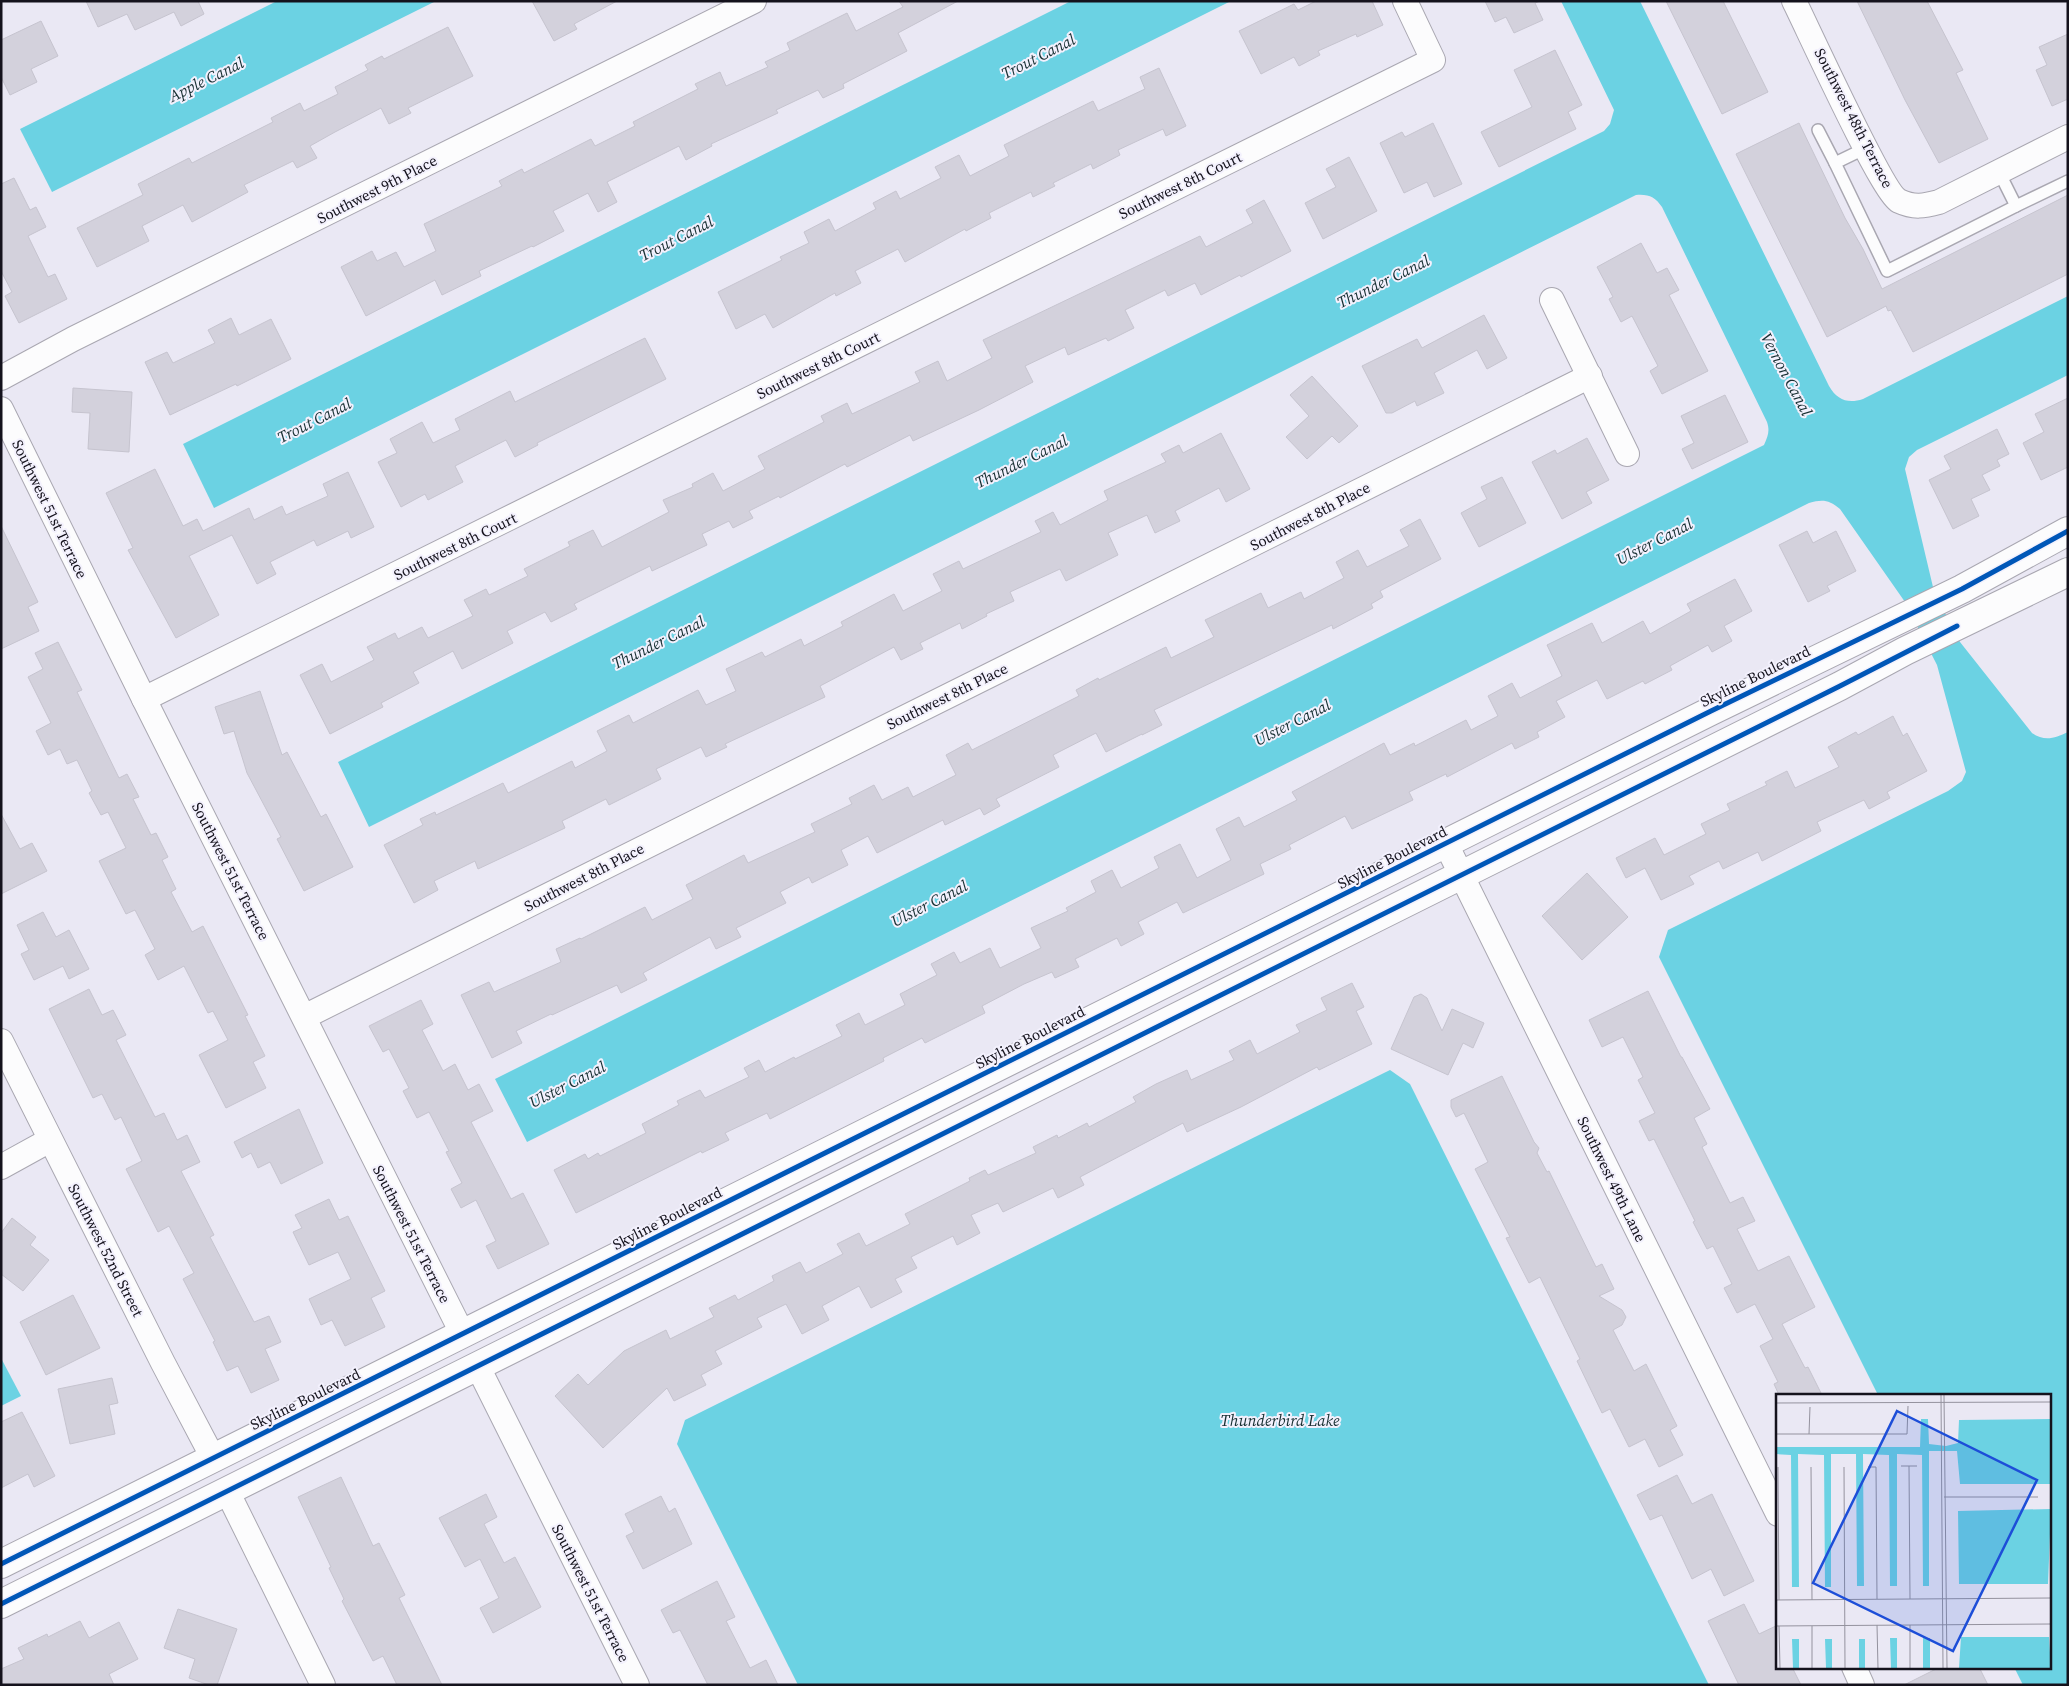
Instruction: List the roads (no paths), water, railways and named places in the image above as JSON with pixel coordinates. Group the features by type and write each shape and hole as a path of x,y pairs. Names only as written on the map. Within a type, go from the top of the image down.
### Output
{"street":[{"name":"Southwest 9th Place","path":"1,378 73,339 754,1"},
{"name":"Southwest 8th Court","path":"144,699 1433,60 1405,1"},
{"name":"Southwest 48th Terrace","path":"1794,1 1874,164 1897,200 1919,207 1939,202 2068,137"},
{"path":"1552,300 1628,454"},
{"name":"Southwest 8th Place","path":"304,1017 1590,376"},
{"name":"Southwest 51st Terrace","path":"1,409 144,699 462,1333"},
{"name":"Skyline Boulevard","path":"1,1564 1711,711 1902,619 2068,531"},
{"path":"1,1604 1840,686 1917,645 2068,572"},
{"name":"Southwest 49th Lane","path":"1446,844 1776,1510"},
{"name":"Southwest 52nd Street","path":"1,1041 213,1458"},
{"path":"1,1167 50,1140"},
{"path":"462,1333 478,1367"},
{"name":"Southwest 51st Terrace","path":"478,1367 637,1685"},
{"path":"213,1458 227,1491 323,1685"},
{"path":"1854,1668 1862,1685"}],"lane":[{"path":"1818,130 1887,271 2068,181"},
{"path":"1835,163 1866,148"},
{"path":"1999,172 2016,206"}],"water":[{"name":"Apple Canal","path":"277,1 436,1 52,192 20,129"},
{"name":"Trout Canal","path":"1071,1 1231,1 214,508 183,444"},
{"path":"1561,1 1640,1 1829,386 1843,400 1863,399 2068,296 2068,375 1917,450 1909,457 1905,469 1933,587 1960,642 2032,733 2037,736 2050,738 2068,732 2068,1685 2023,1685 2014,1668 2052,1668 2052,1394 1878,1394 1659,957 1668,930 1948,791 1962,781 1966,772 1937,665 1905,602 1840,509 1829,502 1818,501 1809,503 527,1142 495,1079 1764,445 1768,434 1767,422 1662,207 1651,197 1636,195 369,827 338,762 1604,131 1610,124 1614,110"},
{"name":"Thunderbird Lake","path":"1390,1070 1410,1084 1709,1685 798,1685 677,1444 685,1420"},
{"path":"1,1358 21,1396 1,1406"}],"water label":[{"name":"Thunder Canal","path":"1383,281"},
{"name":"Vernon Canal","path":"1787,374"},
{"name":"Thunder Canal","path":"1021,461"},
{"name":"Ulster Canal","path":"1654,541"},
{"name":"Thunder Canal","path":"658,642"},
{"name":"Ulster Canal","path":"1292,722"},
{"name":"Ulster Canal","path":"929,903"},
{"name":"Ulster Canal","path":"567,1084"}]}
